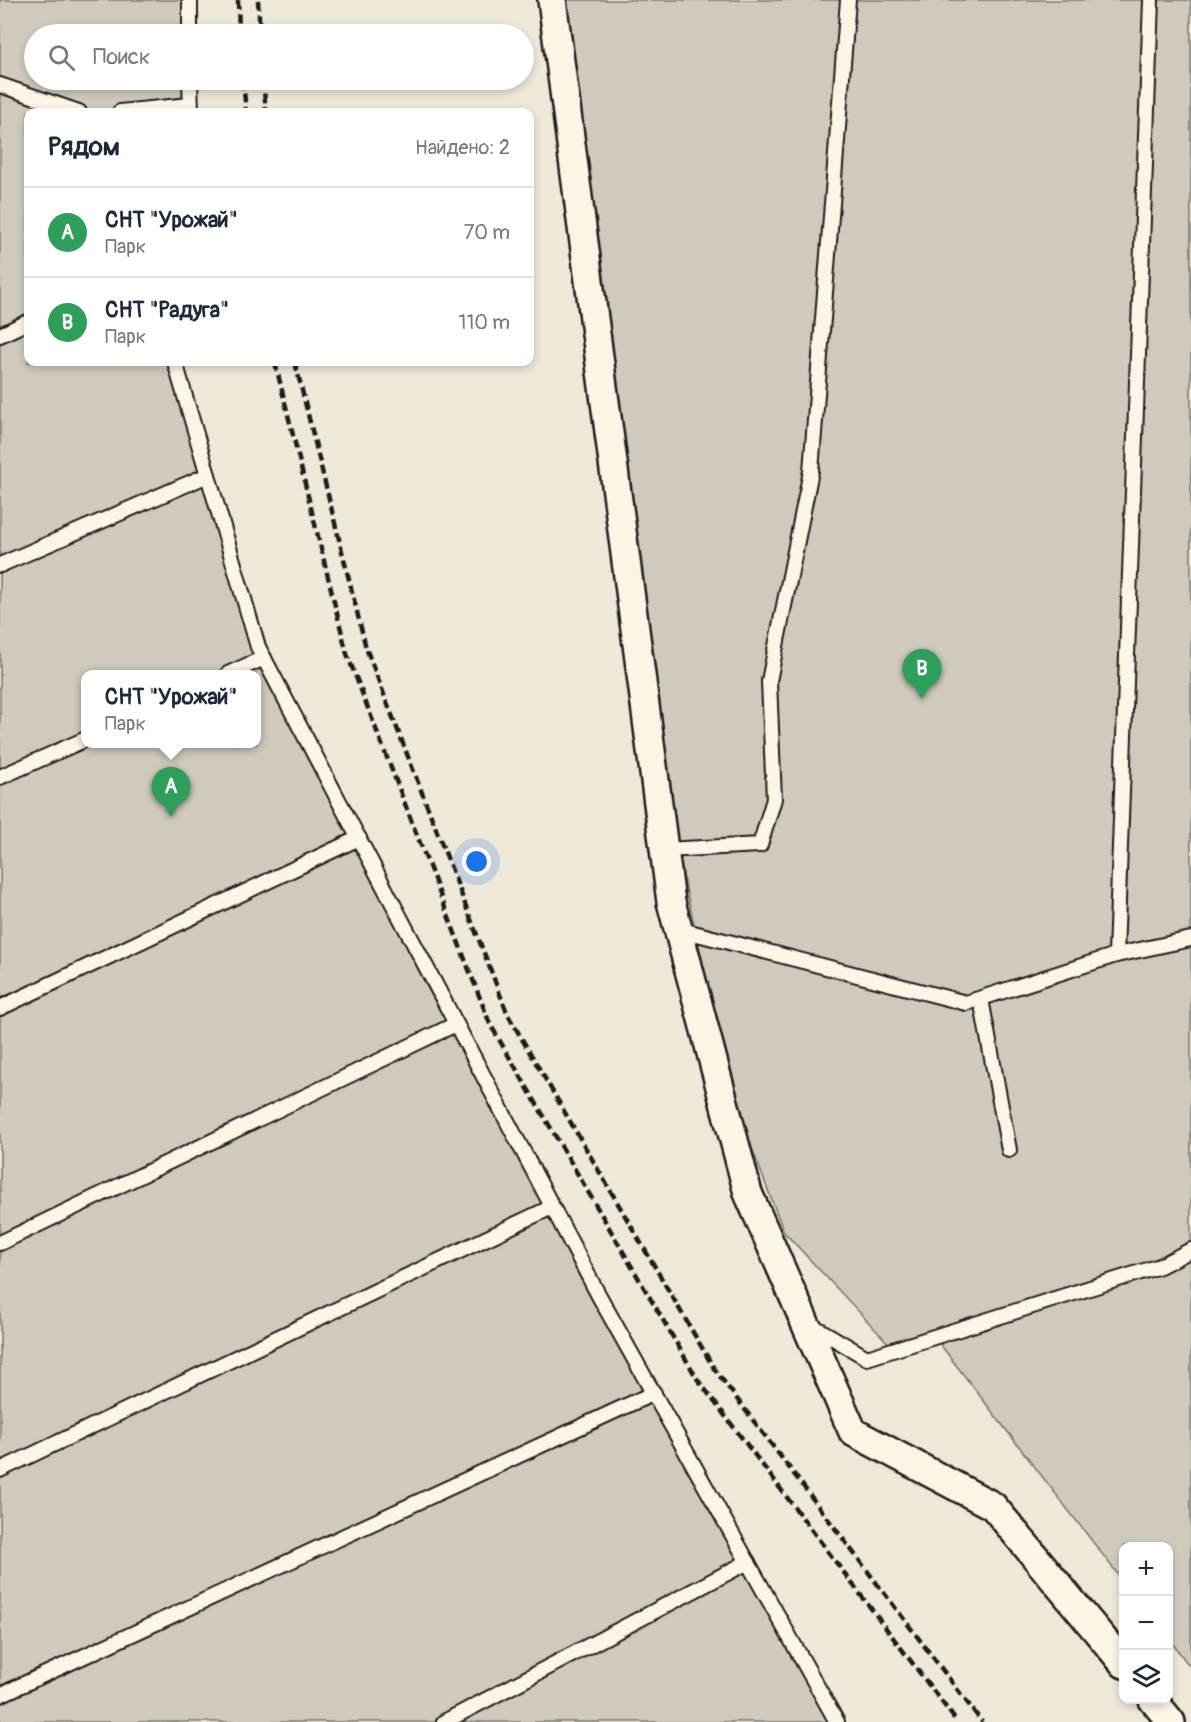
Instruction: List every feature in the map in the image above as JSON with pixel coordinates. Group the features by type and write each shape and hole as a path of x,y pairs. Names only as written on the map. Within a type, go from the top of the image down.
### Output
{"street":[{"path":"552,0 671,902 748,1193 853,1432 993,1506 1119,1658"},
{"path":"1156,1704 1171,1722"}],"lane":[{"path":"190,0 190,24"},
{"path":"664,850 760,845 774,799 769,681 811,471 848,0"},
{"path":"1116,955 1151,0"},
{"path":"0,85 68,108"},
{"path":"190,90 190,108"},
{"path":"0,335 24,324"},
{"path":"176,366 258,647 552,1207 837,1722"},
{"path":"0,565 208,475"},
{"path":"239,670 264,658"},
{"path":"0,777 81,741"},
{"path":"0,1008 358,838"},
{"path":"678,929 966,1003 1116,955 1191,939"},
{"path":"981,999 1009,1150"},
{"path":"0,1243 456,1024"},
{"path":"0,1470 552,1207"},
{"path":"804,1320 867,1358 1160,1266 1191,1250"},
{"path":"0,1695 654,1393"},
{"path":"444,1722 748,1562"}],"shaded area":[{"path":"0,0 190,0 190,24 24,24 24,90 190,90 191,108 24,108 24,366 176,366 258,647 427,987 837,1722 0,1722"},
{"path":"559,0 1191,0 1191,1668 1173,1644 1173,1542 1119,1542 1119,1576 929,1330 889,1344 784,1232 737,1109 674,837"}],"railway":[{"path":"238,0 239,24"},
{"path":"258,0 259,24"},
{"path":"244,90 246,108"},
{"path":"264,90 266,108"},
{"path":"276,366 347,654 490,1024 698,1380 957,1722"},
{"path":"296,366 366,648 508,1015 715,1370 982,1722"}],"place":[{"name":"СНТ \"Радуга\"","path":"922,699"},
{"name":"СНТ \"Урожай\"","path":"171,817"}]}
